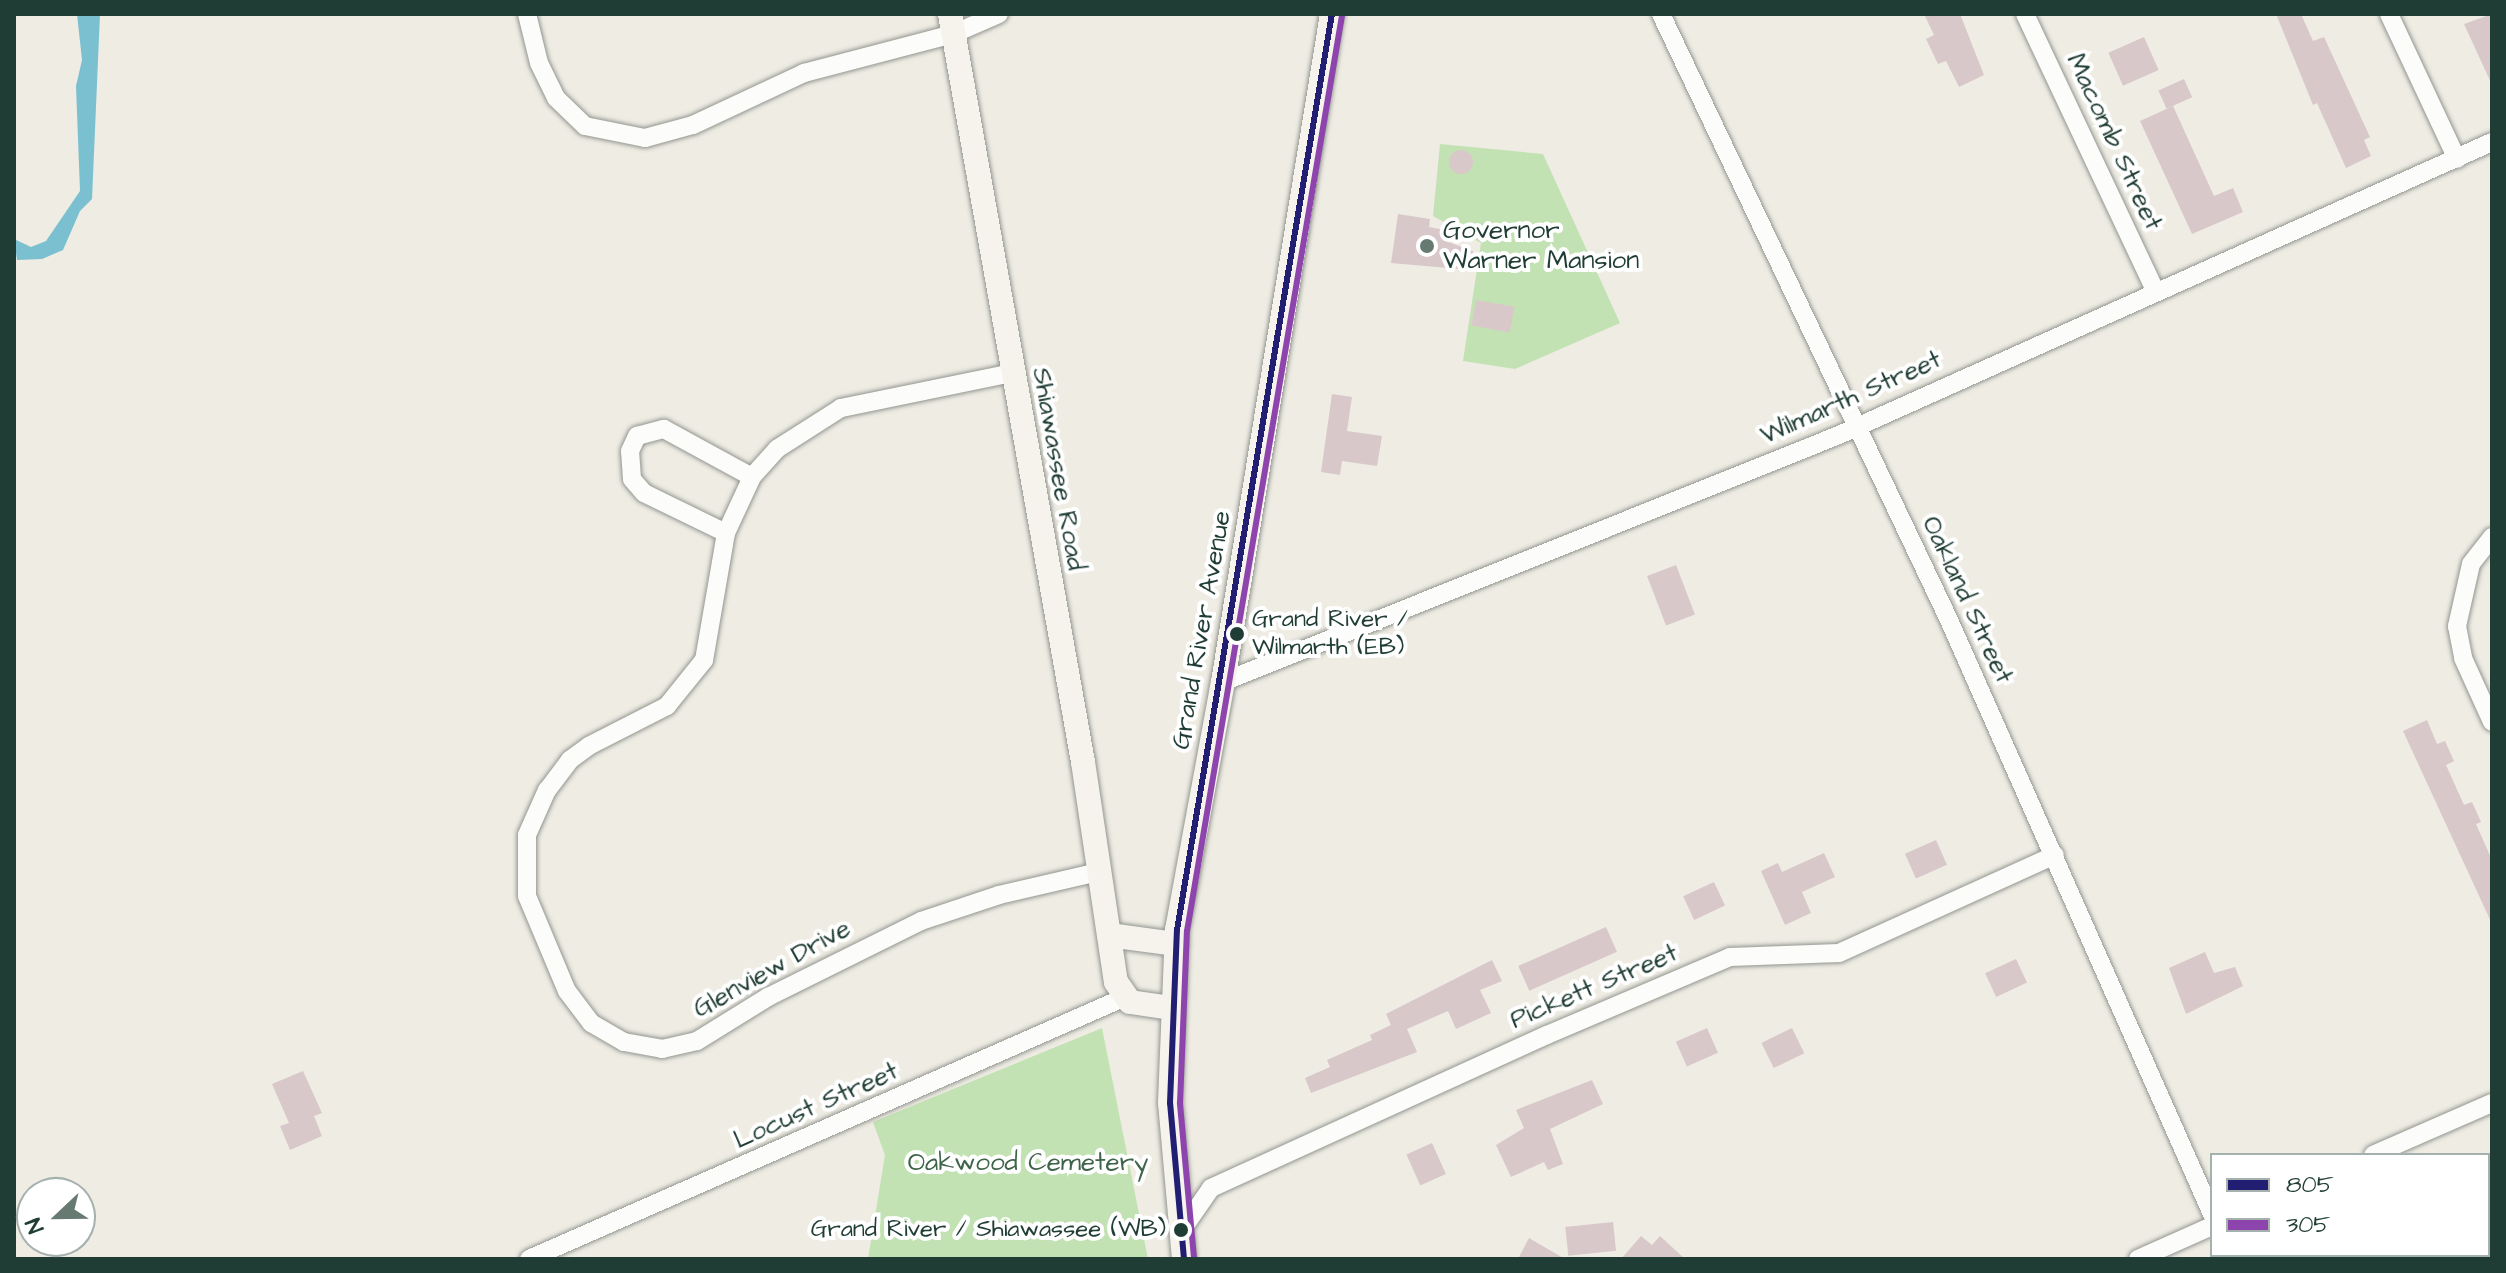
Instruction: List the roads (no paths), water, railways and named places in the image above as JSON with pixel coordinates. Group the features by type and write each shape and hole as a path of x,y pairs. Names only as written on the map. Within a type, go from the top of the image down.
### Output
{"main road":[{"name":"Grand River Avenue","path":"1184,1259 1170,1103 1171,1008 1176,944 1223,682 1332,14"},
{"name":"Shiawassee Road","path":"952,24 1109,935 1123,998"},
{"path":"1109,935 1176,944"},
{"path":"1123,998 1171,1008"}],"street":[{"path":"527,14 539,63 556,98 585,126 645,138 679,131 804,73 952,24 999,14"},
{"name":"Oakland Street","path":"1661,14 1857,424 2055,855 2210,1209"},
{"name":"Macomb Street","path":"2025,14 2156,292"},
{"path":"2389,14 2457,159"},
{"name":"Wilmarth Street","path":"1223,682 1857,424 2492,142"},
{"name":"Glenview Drive","path":"1012,373 841,408 777,449 752,477 726,533 704,660 687,686 667,706 570,760 547,790 527,835 527,896 567,991 591,1023 624,1042 662,1049 697,1041 768,997 921,921 999,895 1099,872"},
{"path":"726,533 644,493 632,479 630,451 637,436 664,429 752,477"},
{"path":"2492,537 2471,564 2457,626 2463,658 2492,722"},
{"name":"Pickett Street","path":"1182,1230 1211,1188 1558,1030 1730,957 1839,953 2055,855"},
{"name":"Locust Street","path":"529,1259 1123,998"},
{"path":"2378,1153 2492,1103"},
{"path":"2138,1259 2210,1227"}],"water":[{"path":"77,14 100,14 92,199 80,211 63,250 42,259 17,260 14,239 31,247 46,241 80,191 76,86 82,60"}],"place":[{"name":"Governor Warner Mansion","path":"1427,246"},
{"name":"Grand River / Wilmarth (EB)","path":"1237,634"},
{"name":"Grand River / Shiawassee (WB)","path":"1181,1230"}],"park label":[{"name":"Oakwood Cemetery","path":"1028,1163"}]}
